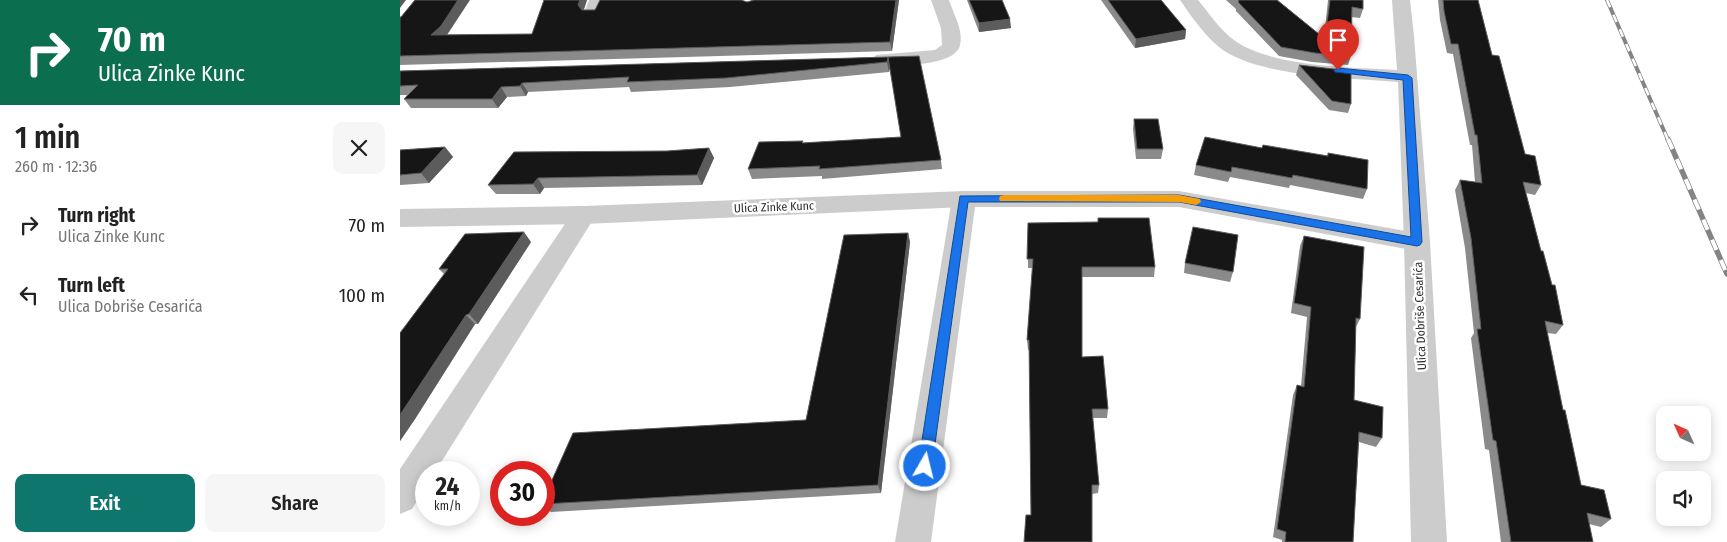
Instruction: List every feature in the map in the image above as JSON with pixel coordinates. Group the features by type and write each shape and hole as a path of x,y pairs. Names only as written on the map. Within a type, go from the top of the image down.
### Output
{"street":[{"path":"869,60 919,58 940,55 951,46 950,28 940,0"},
{"path":"1189,0 1227,45 1244,55 1286,65 1408,78"},
{"name":"Ulica Dobriše Cesarića","path":"1401,0 1408,78 1417,242 1429,542"},
{"path":"913,542 964,199"},
{"name":"Ulica Zinke Kunc","path":"400,218 584,215 964,199 1179,199 1417,242"},
{"path":"400,498 584,215"}],"building":[{"path":"415,0 458,0 441,26 431,35 532,34 544,0 580,0 578,5 582,10 595,10 600,0 741,0 747,2 754,0 896,0 890,42 400,56 400,17"},
{"path":"969,0 1002,0 1010,19 979,23"},
{"path":"1108,0 1161,0 1186,30 1136,39"},
{"path":"1238,0 1277,0 1325,39 1330,0 1363,0 1363,9 1352,7 1351,56 1315,53 1281,47"},
{"path":"1443,0 1478,0 1492,55 1499,56 1525,154 1535,156 1541,185 1523,182 1541,251 1543,251 1552,285 1555,285 1563,325 1545,321 1563,410 1565,410 1581,485 1604,490 1611,519 1587,513 1593,542 1511,542 1496,441 1493,440 1477,329 1481,329 1471,238 1460,180 1482,183 1477,135 1475,135 1458,44 1451,44"},
{"path":"919,56 941,160 819,169 820,166 748,169 759,142 803,141 802,143 901,137 888,57"},
{"path":"888,57 887,62 726,78 627,82 629,77 522,83 520,86 501,87 492,99 404,99 418,85 400,86 400,71"},
{"path":"1299,65 1351,71 1351,104 1332,101"},
{"path":"1134,119 1158,119 1163,149 1137,149"},
{"path":"1205,137 1262,148 1263,145 1328,156 1328,153 1368,160 1367,189 1293,175 1292,178 1232,167 1231,172 1196,165"},
{"path":"445,147 421,173 400,175 400,150"},
{"path":"709,148 697,175 538,178 533,184 488,185 514,152 667,151"},
{"path":"1098,218 1149,218 1155,267 1082,267 1082,357 1103,356 1108,409 1092,409 1099,485 1092,485 1092,542 1024,542 1026,515 1031,515 1029,340 1027,340 1033,259 1027,259 1028,223 1098,222"},
{"path":"1193,227 1238,235 1233,272 1185,263"},
{"path":"524,232 400,415 400,333 448,269 439,269 465,234"},
{"path":"908,233 878,485 555,503 555,473 573,433 806,420 844,235"},
{"path":"1304,236 1364,247 1360,319 1356,318 1354,400 1383,407 1382,438 1359,432 1353,542 1285,542 1286,532 1277,529 1297,385 1304,387 1311,307 1294,303"}],"railway":[{"path":"1607,0 1668,140"},
{"path":"1668,139 1727,274"}],"slow traffic":[{"path":"1004,199 1179,199 1196,202"}],"route":[{"path":"925,466 964,199 1179,199 1417,242 1408,78 1338,70"}]}
